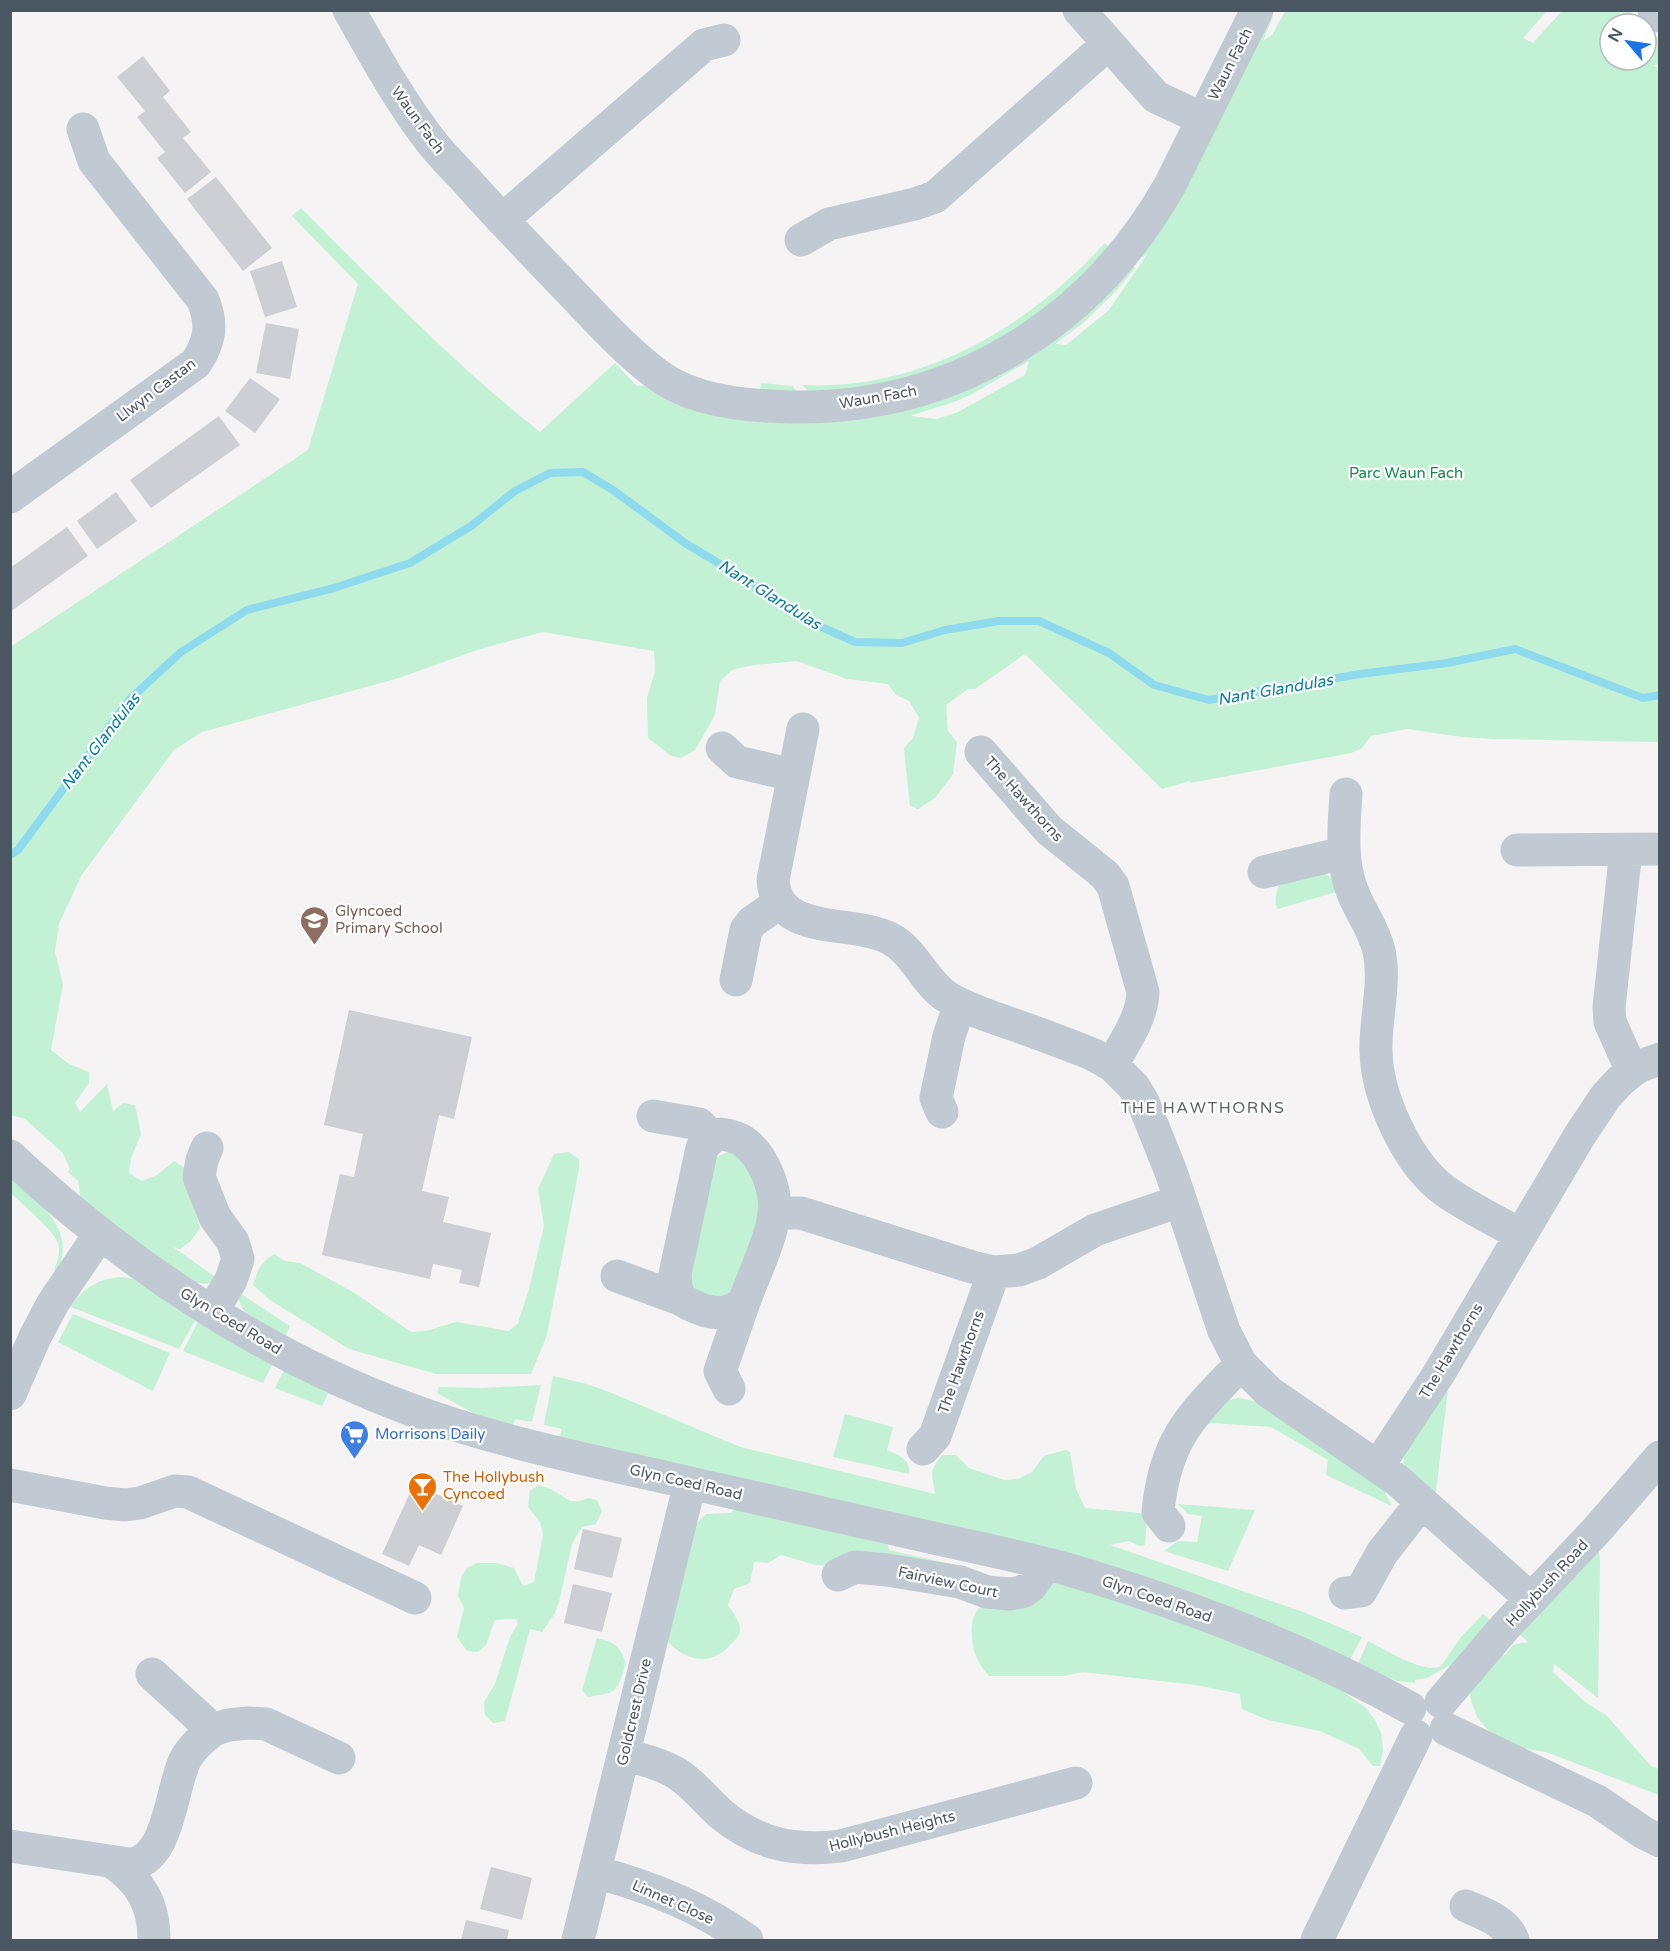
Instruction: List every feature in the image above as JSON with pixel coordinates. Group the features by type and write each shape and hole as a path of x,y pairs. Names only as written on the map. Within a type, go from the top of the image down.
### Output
{"street":[{"name":"Waun Fach","path":"349,10 387,78 434,146 593,315 637,357 674,385 716,399 778,407 807,407 880,399 943,384 1001,357 1066,310 1092,287 1137,235 1153,212 1170,185 1257,10"},
{"name":"Waun Fach","path":"1079,10 1156,97 1203,119"},
{"path":"1654,10 1659,16"},
{"path":"502,220 704,45 724,40"},
{"path":"801,240 829,224 915,204 935,197 1108,44"},
{"name":"Llwyn Castan","path":"10,497 196,363 206,347 209,330 208,314 203,300 94,161 83,129"},
{"path":"803,729 773,880 774,892 779,903 786,910 804,919 889,938 910,955 931,985 960,1004 1071,1046 1112,1065 1134,1087 1162,1146 1224,1331 1241,1364 1269,1392 1378,1466 1531,1599"},
{"path":"722,748 736,762 794,775"},
{"name":"The Hawthorns","path":"981,752 1049,830 1105,875 1113,886 1143,992 1143,1005 1112,1065"},
{"path":"1346,794 1343,854 1353,894 1374,932 1379,953 1381,977 1376,1052 1379,1076 1392,1116 1411,1152 1444,1190 1520,1234"},
{"path":"1517,850 1659,849"},
{"name":"The Hawthorns","path":"1378,1466 1438,1375 1580,1135 1620,1081 1646,1065 1610,1022 1626,850"},
{"path":"1264,872 1343,854"},
{"path":"735,980 746,930 752,922 779,903"},
{"path":"942,1112 936,1098 949,1036 960,1004"},
{"path":"653,1116 699,1124 712,1137"},
{"path":"680,1299 675,1274 702,1148 712,1137 721,1134 734,1136 752,1149 768,1177 775,1212 772,1227 720,1371 729,1389"},
{"path":"207,1148 199,1178 215,1217 233,1242 238,1259 231,1280 212,1312"},
{"name":"Glyn Coed Road","path":"10,1156 56,1199 156,1275 212,1312 345,1383 407,1408 506,1441 1044,1563 1174,1604 1263,1637 1364,1683 1428,1719 1597,1802 1659,1841"},
{"path":"775,1212 801,1213 994,1272 1019,1270 1038,1263 1095,1230 1180,1201"},
{"path":"10,1394 23,1330 53,1303 100,1234"},
{"name":"The Hawthorns","path":"923,1449 935,1436 994,1272"},
{"path":"617,1276 716,1313 737,1309 744,1302"},
{"path":"1169,1526 1158,1512 1161,1487 1174,1443 1187,1423 1241,1364"},
{"name":"Hollybush Road","path":"1317,1941 1428,1719 1467,1669 1658,1463"},
{"name":"Goldcrest Drive","path":"578,1941 690,1483"},
{"path":"10,1485 124,1505 140,1503 175,1491 188,1492 415,1599"},
{"path":"1345,1593 1361,1591 1382,1553 1422,1502"},
{"name":"Fairview Court","path":"838,1575 855,1567 886,1570 948,1579 987,1592 1010,1594 1022,1592 1031,1586 1044,1563"},
{"path":"152,1674 213,1730"},
{"path":"10,1846 112,1862 136,1864 146,1860 165,1829 185,1760 196,1743 213,1730 228,1725 266,1724 339,1758"},
{"name":"Hollybush Heights","path":"624,1755 662,1766 677,1774 720,1813 743,1830 772,1843 794,1848 817,1849 841,1846 1076,1783"},
{"name":"Glyn Coed Road","path":"1597,1802 1659,1817"},
{"path":"112,1862 130,1874 149,1904 154,1941"},
{"name":"Linnet Close","path":"595,1872 645,1886 686,1904 716,1920 747,1941"},
{"path":"1466,1906 1500,1922 1510,1933 1513,1941"}],"green space":[{"name":"Parc Waun Fach","path":"1286,10 1547,11 1523,38 1533,43 1562,11 1617,11 1598,12 1598,72 1658,72 1658,68 1660,70 1659,742 1493,739 1407,729 1371,736 1361,749 1351,753 1190,783 1190,781 1162,789 1025,654 975,689 968,689 946,705 948,731 957,742 953,774 935,798 918,809 910,806 904,748 913,738 919,718 909,701 896,695 888,684 847,679 797,661 753,665 732,670 720,681 715,715 695,750 681,758 671,756 648,738 647,698 655,671 654,651 543,632 477,650 399,678 202,732 174,750 81,876 59,924 55,952 63,984 51,1050 69,1064 89,1072 89,1083 75,1103 80,1112 107,1084 113,1111 123,1103 135,1105 141,1134 131,1158 129,1173 142,1181 157,1175 174,1161 184,1167 200,1228 190,1242 180,1249 173,1247 218,1279 207,1284 193,1282 81,1201 78,1181 68,1172 70,1169 63,1153 25,1119 11,1115 10,647 308,450 358,284 292,216 301,208 447,352 540,432 615,363 637,386 654,385 884,409 1129,262 1135,268 1115,292 1083,323 1055,344 1066,345 1109,310 1148,253 1143,257 1137,252 1267,14 1273,17 1263,41 1272,35","holes":["1029,361 1025,375 958,412 937,419 909,416 972,394"]},
{"name":"Parc Waun Fach","path":"1658,38 1659,39 1658,65"},
{"path":"1105,243 1111,250 1037,320 939,373 813,396 802,385 846,384 889,377 930,365 969,348 1006,327 1041,302"},
{"path":"761,383 793,386 796,391 760,391"},
{"path":"1319,872 1329,876 1335,882 1336,892 1278,909 1276,899 1281,880"},
{"path":"569,1152 579,1159 579,1169 547,1335 531,1374 436,1374 349,1349 270,1300 253,1285 260,1267 274,1254 285,1261 300,1263 353,1292 411,1332 426,1331 456,1322 509,1331 518,1323 529,1289 544,1226 538,1189 554,1154"},
{"path":"728,1152 745,1157 766,1208 741,1283 720,1301 697,1294 687,1278 714,1158"},
{"path":"10,1176 52,1217 62,1241 62,1255 58,1271 54,1270 59,1252 57,1240 11,1193"},
{"path":"120,1277 135,1279 197,1317 179,1349 71,1307 86,1290 98,1282"},
{"path":"238,1292 290,1326 285,1337 248,1315 239,1301"},
{"path":"73,1314 170,1353 153,1391 58,1342"},
{"path":"199,1320 273,1363 263,1383 183,1351"},
{"path":"285,1368 328,1394 322,1406 275,1388"},
{"path":"553,1376 607,1391 740,1447 935,1494 932,1473 942,1455 956,1455 969,1468 1004,1480 1018,1479 1032,1472 1044,1456 1066,1450 1070,1452 1076,1489 1085,1508 1141,1513 1147,1521 1145,1545 1139,1546 1129,1541 1110,1545 1306,1613 1362,1637 1350,1660 559,1439 562,1429 544,1425"},
{"path":"541,1385 532,1422 515,1419 512,1428 488,1421 437,1393 439,1387 482,1388"},
{"path":"1448,1389 1435,1500 1407,1475 1403,1450"},
{"path":"1238,1398 1254,1401 1269,1409 1389,1489 1385,1493 1392,1506 1326,1475 1328,1460 1271,1427 1212,1423 1205,1425 1226,1401"},
{"path":"845,1414 893,1427 887,1450 900,1456 906,1462 909,1474 833,1457"},
{"path":"538,1485 551,1489 570,1501 588,1498 597,1500 602,1511 596,1524 582,1527 572,1544 555,1613 542,1632 530,1629 505,1721 493,1723 485,1715 484,1702 495,1684 510,1637 518,1624 516,1619 495,1620 486,1645 478,1652 467,1651 457,1637 464,1608 458,1596 461,1577 467,1568 477,1563 497,1563 514,1568 523,1586 534,1582 543,1535 540,1522 528,1507 530,1491"},
{"path":"1178,1504 1255,1510 1228,1571 1164,1551 1178,1541 1197,1542 1202,1516 1188,1514"},
{"path":"736,1507 888,1545 889,1550 951,1564 816,1565 781,1555 768,1563 754,1562 750,1583 734,1589 728,1605 739,1624 738,1636 716,1656 700,1659 691,1657 683,1654 667,1641 696,1524 706,1514 731,1513"},
{"path":"1594,1546 1599,1552 1600,1559 1598,1698 1554,1664 1553,1672 1585,1702 1606,1715 1651,1766 1659,1769 1659,1795 1546,1752 1520,1748 1495,1738 1477,1717 1470,1697 1471,1684 1488,1659 1506,1654 1513,1645 1529,1643 1520,1635"},
{"path":"1058,1572 1201,1625 1210,1635 1229,1634 1327,1676 1346,1694 1366,1708 1375,1720 1381,1733 1383,1750 1380,1766 1373,1766 1359,1749 1320,1731 1268,1720 1242,1709 1240,1694 1196,1685 1083,1672 1063,1676 989,1676 982,1668 974,1649 972,1625 977,1610 986,1602 1005,1592"},
{"path":"1483,1614 1493,1623 1451,1669 1448,1666 1427,1678 1415,1680 1415,1683 1397,1681 1358,1664 1368,1641 1415,1664 1434,1668 1441,1666 1461,1637"},
{"path":"597,1638 616,1646 622,1653 626,1664 615,1690 588,1697 582,1690"}],"building":[{"path":"143,56 170,91 163,97 191,132 183,138 211,172 185,193 157,158 165,152 137,117 145,111 117,77"},
{"path":"216,177 272,248 243,271 187,199"},
{"path":"282,261 297,307 265,317 250,271"},
{"path":"266,323 299,329 290,379 256,373"},
{"path":"250,378 280,399 255,433 225,411"},
{"path":"219,416 240,445 151,508 130,480"},
{"path":"116,492 137,521 97,549 77,521"},
{"path":"67,527 88,556 10,612 10,568"},
{"path":"349,1010 472,1037 454,1119 439,1115 422,1191 449,1197 443,1222 491,1233 479,1287 459,1283 462,1270 433,1264 430,1279 322,1255 340,1174 354,1177 363,1134 324,1125"},
{"path":"414,1484 463,1506 441,1555 419,1545 409,1566 382,1554"},
{"path":"583,1529 622,1538 612,1578 574,1569"},
{"path":"573,1584 612,1593 602,1632 564,1623"},
{"path":"491,1867 532,1878 522,1920 480,1909"},
{"path":"466,1920 509,1930 507,1940 461,1940"}],"waterway":[{"name":"Nant Glandulas","path":"10,855 18,850 130,699 181,652 247,610 334,588 410,563 471,526 515,491 550,473 583,472 613,490 685,543 808,621 855,642 902,643 945,630 999,621 1039,621 1109,653 1154,685 1209,700 1360,674 1447,663 1515,649 1643,698 1660,695"}],"place":[{"name":"Glyncoed Primary School","path":"314,946"},
{"name":"Morrisons Daily","path":"354,1460"},
{"name":"The Hollybush Cyncoed","path":"422,1512"}],"district":[{"name":"THE HAWTHORNS","path":"1203,1107"}]}
